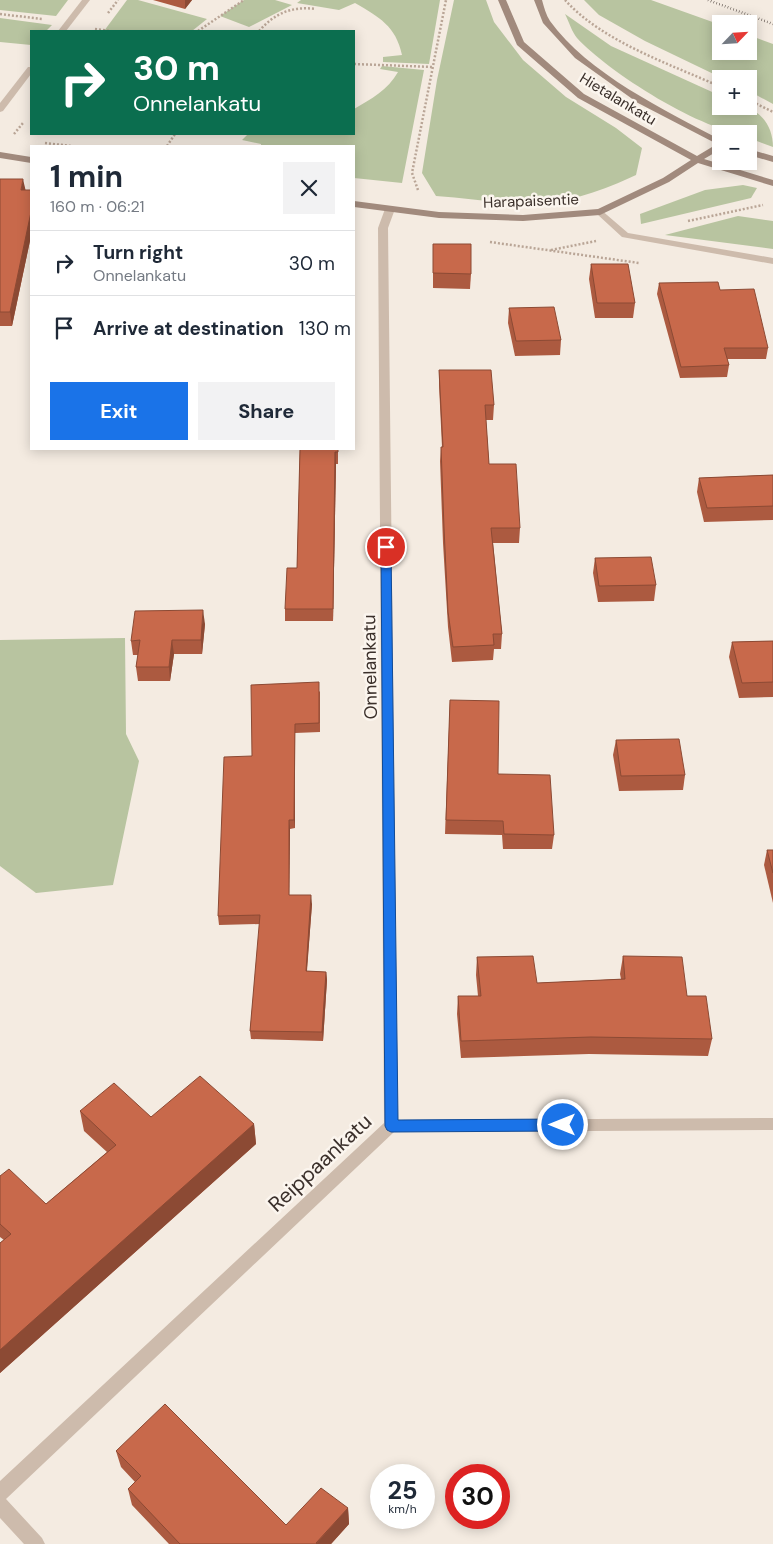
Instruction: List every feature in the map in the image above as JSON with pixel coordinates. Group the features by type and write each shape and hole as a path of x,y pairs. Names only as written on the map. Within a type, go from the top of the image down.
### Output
{"main road":[{"name":"Hietalankatu","path":"502,0 520,42 581,96 697,160"},
{"name":"Hietalankatu","path":"538,0 546,21 578,56 641,101 712,139"},
{"name":"Harapaisentie","path":"355,204 439,215 523,218 600,212 666,180 712,150"},
{"path":"757,154 773,159"},
{"path":"0,155 30,160"},
{"path":"697,160 773,183"}],"street":[{"path":"63,30 86,0"},
{"path":"0,109 30,70"},
{"name":"Onnelankatu","path":"390,210 383,228 391,1126"},
{"path":"600,212 625,235 773,261"},
{"name":"Reippaankatu","path":"0,1493 391,1126 773,1124"},
{"path":"0,1505 36,1544"}],"path":[{"path":"199,30 244,0"},
{"path":"439,215 436,205 419,192 412,173 446,0"},
{"path":"565,0 570,8 605,32 712,83"},
{"path":"260,30 270,18 279,13 304,7 316,9"},
{"path":"0,14 70,21"},
{"path":"96,29 104,30"},
{"path":"355,64 433,67"},
{"path":"757,104 773,112"},
{"path":"484,242 646,264"}],"green space":[{"path":"0,0 68,0 56,16 0,10"},
{"path":"127,0 138,0 207,19 193,30 105,30"},
{"path":"244,0 275,0 292,5 249,27 220,16"},
{"path":"301,0 440,0 429,64 383,62 383,57 402,55 396,37 391,29 379,18 355,3 339,10 297,3"},
{"path":"454,0 486,0 494,22 523,60 566,97 616,128 642,148 636,175 585,195 545,203 508,203 436,196 422,173 437,80"},
{"path":"584,0 651,0 712,22 712,60 758,60 758,38 773,44 773,104 757,95 757,70 712,70 712,73 645,41 599,15"},
{"path":"565,14 611,46 712,92 712,115 757,115 757,113 765,121 771,133 773,147 757,141 757,125 712,125 658,98 633,83 591,52 572,30"},
{"path":"0,18 52,25 47,30 30,30 30,45 0,42"},
{"path":"382,66 424,70 402,183 355,178 355,145 261,145 242,140 247,135 355,135 355,108 384,89 398,72 380,69"},
{"path":"743,185 757,188 751,198 641,224 640,214 705,190"},
{"path":"738,216 773,221 773,249 665,235"},
{"path":"125,638 126,734 139,761 113,885 36,893 0,866 0,640"}],"building":[{"path":"0,179 23,179 21,190 30,190 30,217 10,312 0,312"},
{"path":"433,244 471,244 471,274 433,273"},
{"path":"591,264 628,264 635,303 597,303"},
{"path":"718,282 720,290 754,289 768,348 724,348 729,365 681,367 659,283"},
{"path":"554,307 561,340 516,341 509,308"},
{"path":"439,370 491,370 494,405 485,405 489,464 516,464 520,528 491,528 502,634 493,634 494,645 453,647 448,612"},
{"path":"300,450 338,450 338,452 335,452 333,609 285,609 287,568 297,568"},
{"path":"773,475 773,506 707,508 699,478"},
{"path":"651,557 656,585 599,586 595,558"},
{"path":"203,610 201,640 172,640 169,667 136,667 140,640 131,641 135,611"},
{"path":"773,641 773,682 742,683 732,642"},
{"path":"319,682 319,723 295,724 294,820 289,820 289,895 311,895 306,971 326,972 322,1032 250,1031 260,915 218,916 224,757 252,756 251,685"},
{"path":"450,700 499,701 498,774 550,775 554,835 504,834 503,821 446,820"},
{"path":"679,739 685,775 621,776 616,740"},
{"path":"767,850 773,850 773,873"},
{"path":"533,956 537,983 625,979 623,956 682,957 687,996 706,996 712,1039 591,1037 461,1041 458,996 481,996 477,957"},
{"path":"200,1076 254,1124 0,1350 0,1243 11,1234 0,1224 0,1176 9,1169 46,1204 116,1145 80,1111 114,1083 151,1117"},
{"path":"165,1404 286,1525 321,1488 348,1508 317,1544 180,1544 128,1489 141,1476 116,1451"}],"railway":[{"path":"708,0 773,24"}],"route":[{"path":"386,547 391,1126 563,1125"}]}
